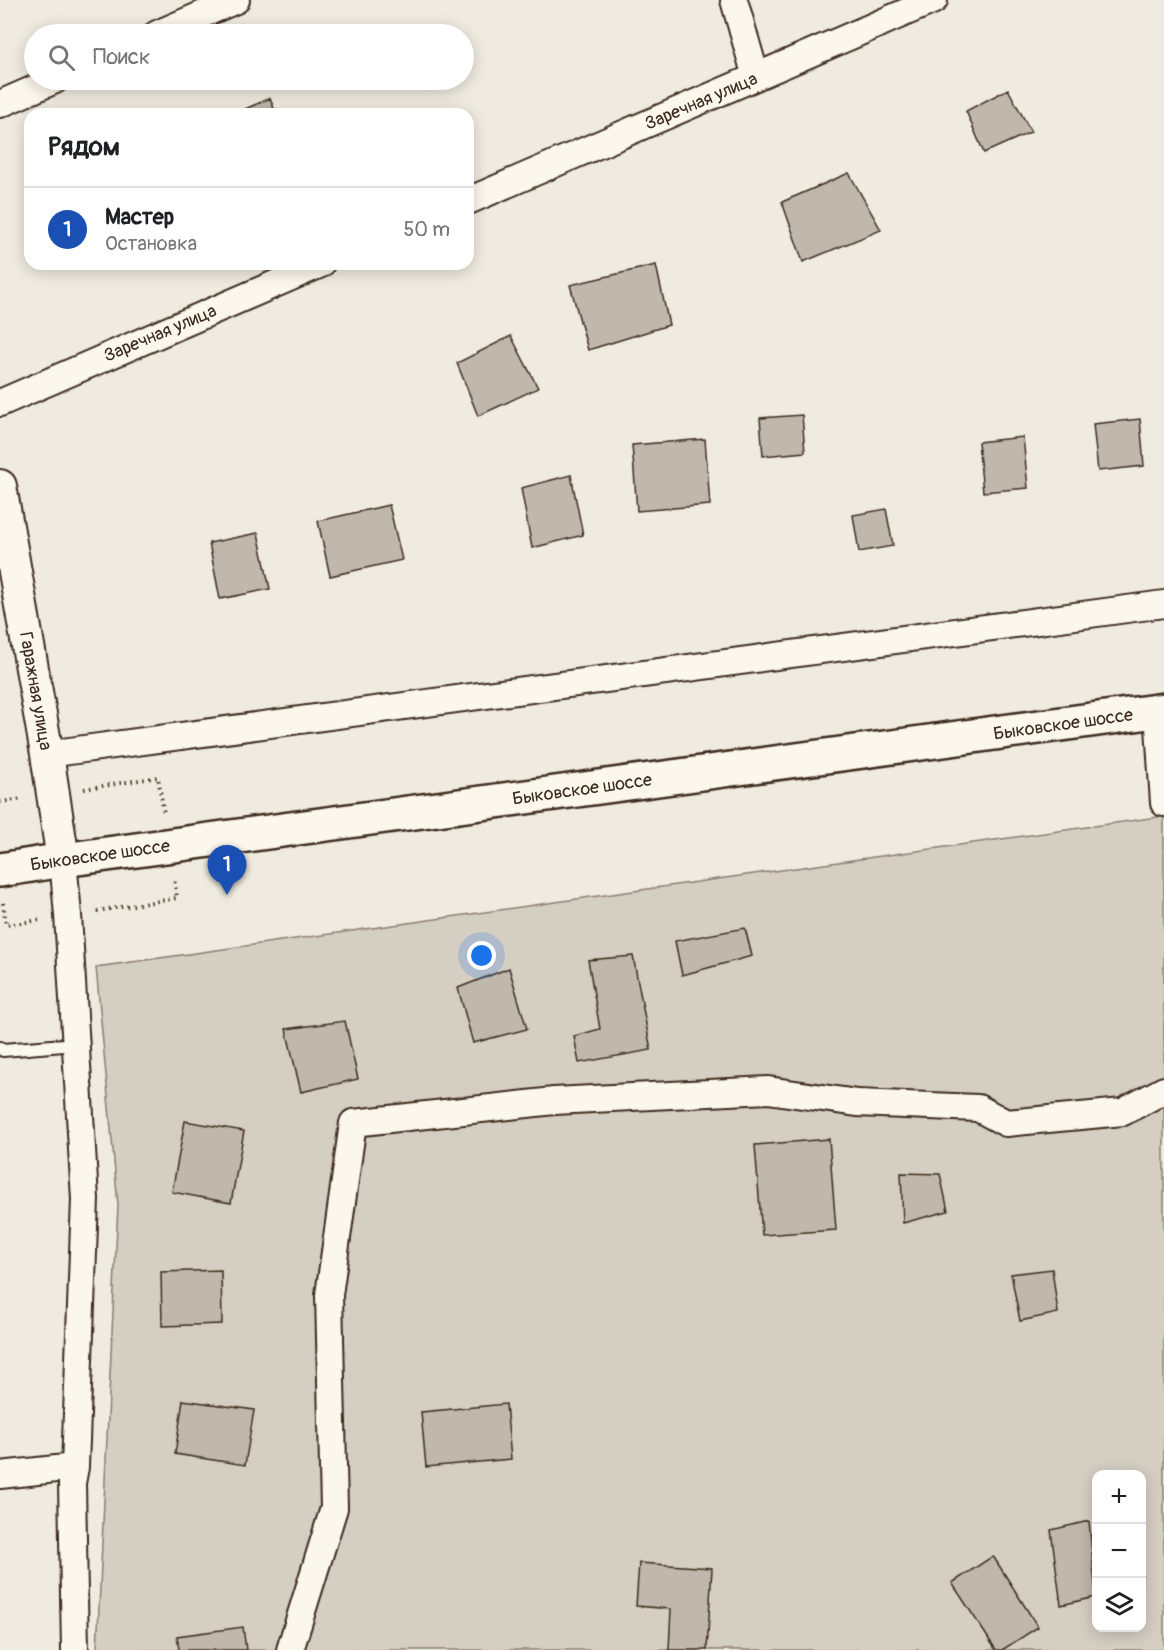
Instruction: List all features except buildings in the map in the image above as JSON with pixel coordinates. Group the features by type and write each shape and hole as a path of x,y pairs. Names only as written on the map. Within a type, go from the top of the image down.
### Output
{"main road":[{"name":"Быковское шоссе","path":"0,870 1161,711"}],"street":[{"path":"180,24 236,0"},
{"path":"734,0 756,77"},
{"name":"Заречная улица","path":"474,198 934,0"},
{"path":"0,104 32,90"},
{"name":"Заречная улица","path":"0,403 307,270"},
{"name":"Гаражная улица","path":"0,486 47,754 63,860"},
{"path":"47,754 1164,604"},
{"path":"1161,711 1164,803"},
{"path":"63,860 85,1199 75,1467 72,1483 75,1650"},
{"path":"290,1650 334,1508 329,1295 352,1123 554,1101 768,1090 857,1103 978,1108 1006,1123 1124,1112 1164,1090"},
{"path":"0,1475 75,1467"}],"lane":[{"path":"0,1048 3,1050 76,1044"}],"shaded area":[{"path":"1164,816 1164,1650 97,1650 118,1205 96,967"}],"place":[{"name":"Мастер","path":"227,895"}]}
